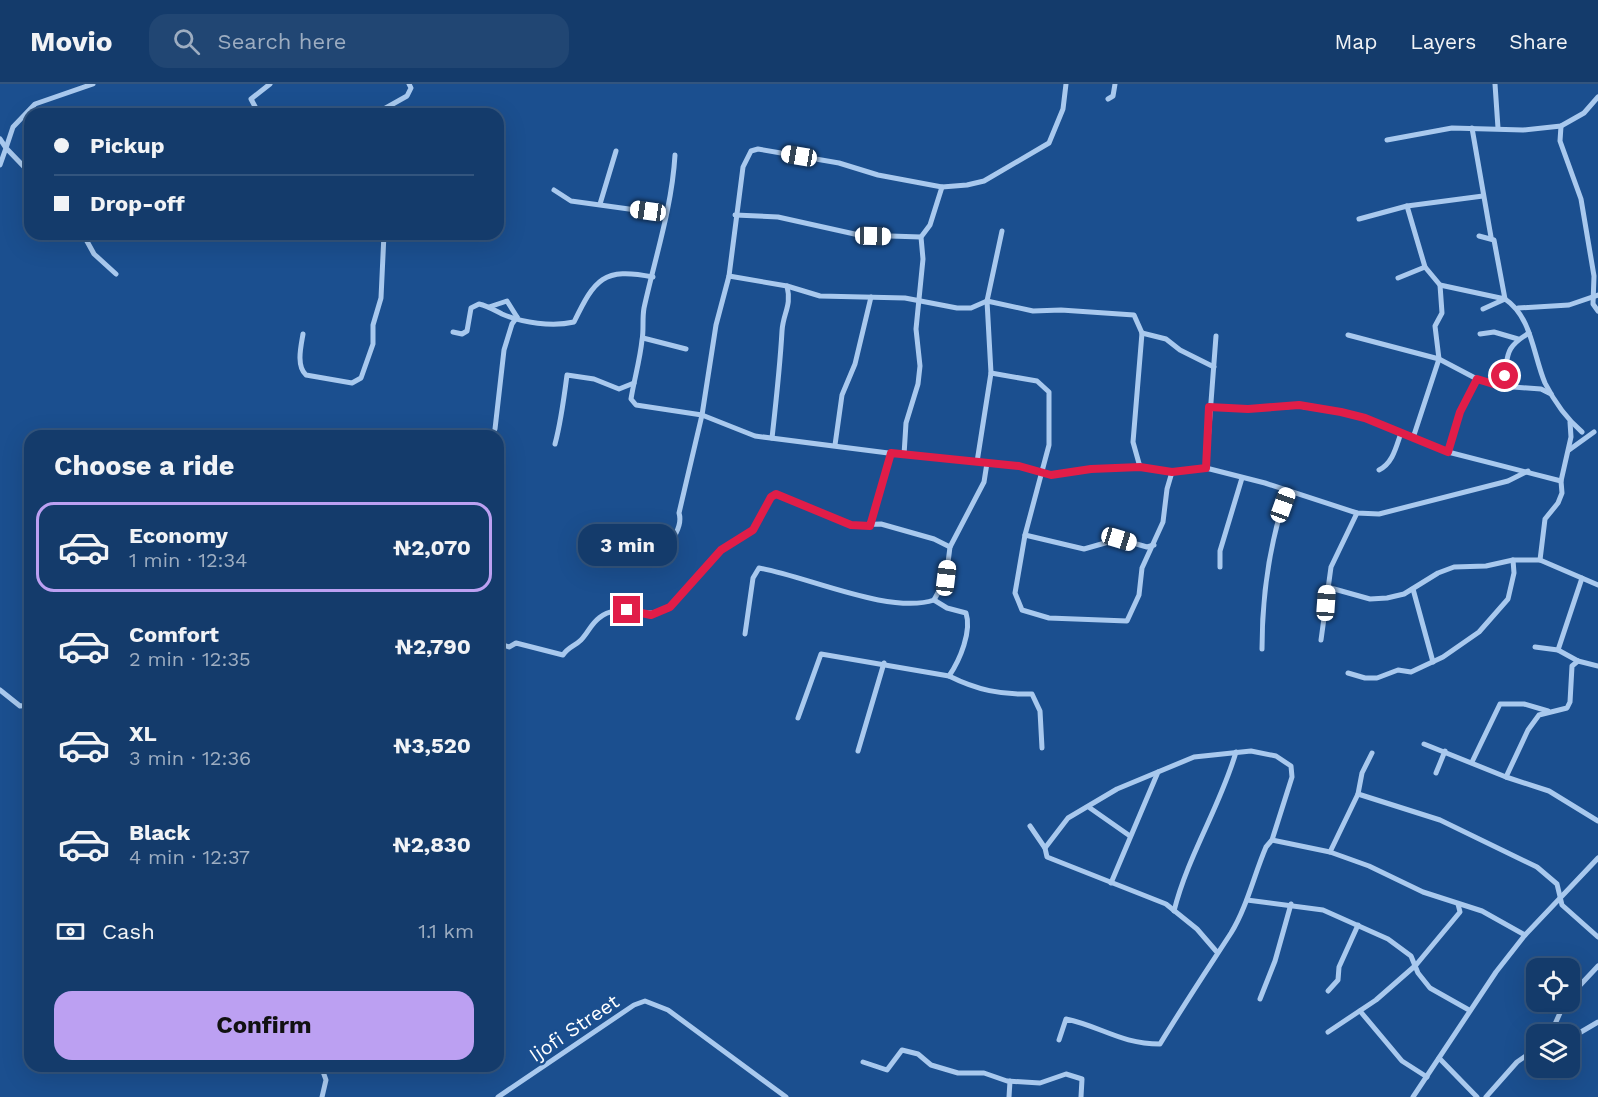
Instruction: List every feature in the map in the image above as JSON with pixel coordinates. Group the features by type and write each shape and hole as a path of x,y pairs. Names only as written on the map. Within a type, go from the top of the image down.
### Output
{"street":[{"path":"31,108 35,104 93,84"},
{"path":"256,108 251,99 270,84"},
{"path":"386,108 407,96 411,88 410,84"},
{"path":"658,558 676,534 702,415 716,325 729,276 743,166 751,151 758,149 839,163 878,175 942,187 968,185 984,181 1049,143 1063,109 1066,84"},
{"path":"1108,99 1113,96 1115,84"},
{"path":"1496,84 1498,128"},
{"path":"1387,140 1452,129 1522,130 1561,126 1584,113 1598,97"},
{"path":"0,165 13,127 24,116"},
{"path":"1561,126 1560,141 1581,199 1594,276 1596,296 1593,304 1598,311"},
{"path":"1472,128 1483,196 1491,237 1496,243 1505,300"},
{"path":"0,139 24,167"},
{"path":"600,204 616,151"},
{"path":"675,155 674,181 644,310 643,338 631,399 636,405 702,415 755,436 904,455 1019,466 1051,475 1091,469 1140,467 1172,472 1206,468 1357,513 1379,514 1508,481 1528,471"},
{"path":"904,455 906,423 918,384 918,300 923,259 921,237 930,225 942,187"},
{"path":"554,190 571,201 665,214"},
{"path":"1359,219 1407,206 1483,196"},
{"path":"1407,206 1425,267 1440,285 1442,314 1435,326 1439,359 1413,438"},
{"path":"735,215 778,217 859,235 921,237"},
{"path":"977,462 991,373 987,301 1002,231"},
{"path":"1479,236 1491,237"},
{"path":"86,240 94,254 116,274"},
{"path":"303,334 300,363 306,375 352,383 361,378 374,344 373,325 381,298 384,240"},
{"path":"1398,278 1425,267"},
{"path":"453,332 462,334 468,331 473,305 479,304 517,318 542,323 574,322 580,307 604,277 610,274 635,273 652,277"},
{"path":"729,276 787,286 820,296 918,300 957,308 971,308 987,301 1033,311 1134,315 1142,333 1133,442 1140,467"},
{"path":"1440,285 1505,300 1518,308 1551,394 1570,422 1582,432"},
{"path":"772,438 782,353 782,328 790,300 787,286"},
{"path":"1518,308 1569,304 1596,296"},
{"path":"835,445 842,395 855,364 871,297"},
{"path":"1483,309 1505,300"},
{"path":"489,307 507,301 517,318"},
{"path":"495,429 504,350 512,324 517,318"},
{"path":"1480,334 1494,332 1518,339"},
{"path":"1142,333 1166,339 1180,350 1214,367"},
{"path":"1500,386 1506,373 1505,360 1508,351 1518,339 1529,333"},
{"path":"1348,334 1439,359 1477,379 1500,386 1541,389 1551,394"},
{"path":"1206,468 1216,336"},
{"path":"643,338 686,349"},
{"path":"991,373 1037,381 1049,392 1049,445 1044,473 1025,535 1016,593 1022,610 1049,618 1127,621 1139,595 1142,568 1163,522 1167,489 1172,472"},
{"path":"555,444 567,375 594,379 619,389 634,382"},
{"path":"1448,452 1460,412 1477,379"},
{"path":"1541,389 1545,381"},
{"path":"1209,407 1248,409 1299,405 1365,418 1448,452 1561,481"},
{"path":"1540,561 1545,519 1558,503 1562,493 1561,481 1571,437 1570,422"},
{"path":"1571,437 1582,432 1596,432"},
{"path":"1569,450 1596,432"},
{"path":"1379,470 1386,466 1392,458 1401,433"},
{"path":"870,526 891,453"},
{"path":"745,634 753,578 759,568 872,598 922,604 934,600 946,578 950,547 984,483 987,463"},
{"path":"1220,567 1220,551 1242,478"},
{"path":"1262,649 1262,598 1267,561 1287,492"},
{"path":"504,645 509,647 516,643 563,655 582,640 600,616 627,610 651,615 660,613 670,607 721,550 753,530 771,497 776,494 851,525 881,524 934,539 950,547"},
{"path":"1321,640 1331,567 1357,513"},
{"path":"1025,535 1084,549 1119,539 1148,547 1154,545"},
{"path":"1327,587 1370,598 1404,594 1438,573 1454,567 1486,566 1513,560 1540,561 1598,585"},
{"path":"1348,673 1365,678 1377,678 1398,670 1411,672 1433,662 1479,632 1508,599 1514,573 1513,560"},
{"path":"1558,650 1582,578"},
{"path":"1413,589 1433,662"},
{"path":"934,600 947,608 966,613 970,623 955,667 949,676"},
{"path":"1534,647 1558,650 1578,661 1598,666"},
{"path":"798,718 821,654 884,663 949,676 969,686 1003,695 1032,694 1040,711 1041,748"},
{"path":"1506,777 1528,730 1539,715 1567,708 1570,702 1568,688 1572,666 1578,661"},
{"path":"858,751 884,663"},
{"path":"0,690 20,706 24,706"},
{"path":"1472,762 1500,704 1524,704 1548,711"},
{"path":"1424,744 1506,777 1549,791 1598,820"},
{"path":"1045,848 1068,818 1090,808 1117,789 1194,757 1251,751 1276,756 1291,766 1292,777 1272,840 1266,847 1247,900 1231,933 1216,951 1160,1044 1110,1036 1066,1019 1059,1040"},
{"path":"1436,772 1444,751"},
{"path":"1174,911 1204,827 1226,788 1236,752"},
{"path":"1330,852 1358,794 1362,773 1372,753"},
{"path":"1111,883 1158,772"},
{"path":"1358,794 1440,820 1537,867 1557,884 1562,905 1598,937"},
{"path":"1090,808 1130,836"},
{"path":"1030,826 1045,848 1047,857 1111,883 1139,891 1166,904 1197,929 1216,951"},
{"path":"1272,840 1330,852 1458,904 1482,911 1525,935"},
{"path":"1413,1097 1469,1010 1525,935 1598,858"},
{"path":"1247,900 1323,910 1388,939 1411,956 1418,974 1430,988 1469,1010"},
{"path":"1260,999 1275,961 1291,904"},
{"path":"1328,1032 1360,1011 1416,965 1460,912 1458,904"},
{"path":"1328,991 1338,980 1339,967 1358,925"},
{"path":"1580,985 1598,966"},
{"name":"Ijofi Street","path":"498,1097 634,1005 645,1001 668,1010 786,1097"},
{"path":"1360,1011 1402,1061 1427,1077"},
{"path":"1580,1033 1598,1022"},
{"path":"863,1062 887,1070 902,1050 918,1054 931,1065 958,1073 984,1073 1010,1081 1040,1083 1066,1074 1082,1079 1081,1097"},
{"path":"1486,1097 1517,1062 1526,1056"},
{"path":"1439,1058 1477,1097"},
{"path":"322,1097 326,1080 323,1072"},
{"path":"1009,1097 1010,1081"}],"route":[{"path":"627,610 651,615 670,607 725,546 753,530 771,497 776,494 851,525 870,526 891,453 1019,466 1051,475 1091,469 1140,467 1172,472 1206,468 1209,407 1248,409 1299,405 1365,418 1448,452 1460,412 1477,379 1500,386 1505,376"}]}
